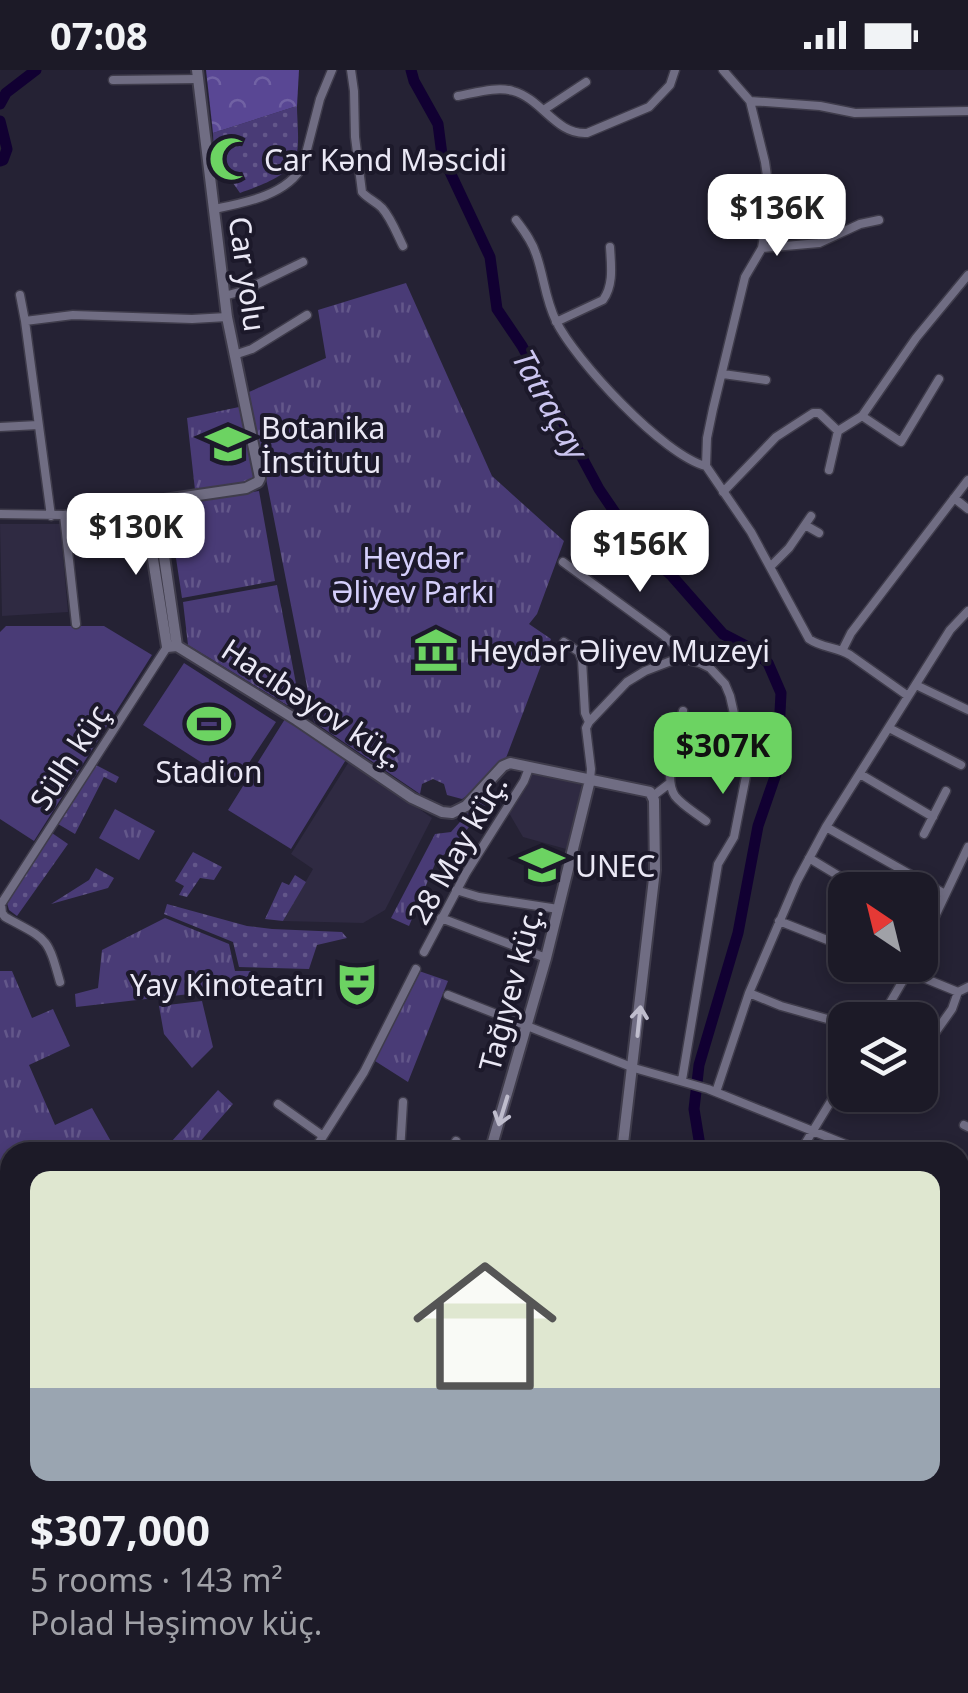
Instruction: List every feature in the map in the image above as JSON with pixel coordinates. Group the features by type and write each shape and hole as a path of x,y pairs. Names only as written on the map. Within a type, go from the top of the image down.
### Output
{"street":[{"path":"214,209 266,194 298,175 332,70"},
{"path":"351,70 354,137 362,192 387,214 403,246"},
{"path":"458,96 506,89 528,97 566,129 581,133 649,106 670,84 675,70"},
{"path":"722,70 750,101 766,162 770,197 762,248 746,277 710,424 706,466 742,516 809,639 842,650 908,696"},
{"path":"113,80 197,74"},
{"name":"Car yolu","path":"150,502 246,488 258,482 260,473 227,317 197,74"},
{"path":"544,109 586,82"},
{"path":"750,101 855,113 968,111"},
{"path":"516,220 535,250 545,296 564,335 606,388 678,453 706,466"},
{"path":"762,248 818,243 878,220"},
{"path":"556,322 608,294 610,247"},
{"path":"224,296 304,262"},
{"path":"829,470 838,431 862,416 916,338 968,276"},
{"path":"20,295 52,516"},
{"path":"26,320 73,316 227,317"},
{"path":"234,356 307,316"},
{"path":"722,374 766,380"},
{"path":"862,416 901,442 940,379"},
{"path":"723,492 776,437 813,413 838,431"},
{"path":"0,428 38,425"},
{"path":"842,650 850,633 968,480"},
{"path":"954,498 968,509"},
{"path":"0,514 52,516 150,502 172,647"},
{"path":"64,515 76,624"},
{"path":"771,566 811,516"},
{"path":"806,525 819,533"},
{"path":"563,562 663,635 673,644 679,658"},
{"path":"712,1091 749,993 809,858 950,630 967,612"},
{"path":"564,642 579,652 582,660 585,714 589,722"},
{"name":"Hacıbəyov küç.","path":"172,647 297,720 412,798 442,812 452,813 471,801 506,764 529,768"},
{"name":"Sülh küç","path":"60,982 48,943 5,917 1,904 172,647"},
{"path":"590,780 586,732 589,722 632,678 679,658 700,662 725,684 747,771 734,837 718,864 684,1081"},
{"path":"916,685 968,710"},
{"path":"683,710 673,749 670,783 676,797 706,821"},
{"path":"889,728 961,765"},
{"path":"529,768 646,790 653,796 656,870 623,1142"},
{"name":"28 May küç.","path":"424,952 529,768"},
{"path":"860,774 933,817"},
{"name":"Tağıyev küç.","path":"493,1142 546,958 590,780"},
{"path":"653,796 670,783"},
{"path":"924,834 946,791"},
{"path":"826,827 945,894"},
{"path":"938,909 968,848"},
{"path":"809,858 832,872"},
{"path":"456,890 558,909"},
{"path":"441,918 546,958"},
{"path":"779,921 828,940"},
{"name":"28 May küç.","path":"319,1142 369,1063 416,969"},
{"path":"938,982 958,992"},
{"path":"938,1029 958,992 968,987"},
{"path":"749,993 828,1019"},
{"path":"448,995 634,1068 712,1091 838,1142"},
{"path":"401,1142 403,1102"},
{"path":"278,1104 323,1136"},
{"path":"806,1142 828,1106"}],"shaded area":[{"path":"0,524 60,524 68,612 2,616"},
{"path":"350,760 432,818 385,910 363,923 283,921 313,869 291,854"},
{"path":"533,773 575,781 582,786 566,849 523,837 509,813"}],"green space":[{"path":"206,70 299,70 297,106 213,133"},
{"path":"297,106 298,146 292,164 272,180 240,193 214,156 213,133"},
{"name":"Heydər Əliyev Parkı","path":"406,283 492,476 564,541 537,614 529,624 551,639 506,758 462,799 447,795 444,784 433,779 422,784 420,794 314,722 249,392 326,358 318,310"},
{"path":"239,407 255,481 195,490 187,418"},
{"path":"259,491 275,581 182,598 168,505"},
{"path":"277,585 298,694 292,705 188,645 183,602"},
{"path":"6,626 104,626 152,655 34,841 0,819 0,632"},
{"name":"Stadion","path":"184,663 276,722 235,784 143,725"},
{"path":"285,719 347,758 291,849 228,810"},
{"path":"96,765 119,777 116,783 104,777 75,834 58,824"},
{"path":"483,796 488,803 450,851 437,859 409,926 391,918 435,834 451,832"},
{"path":"115,809 155,831 139,860 99,838"},
{"path":"52,833 68,844 17,916 7,903"},
{"path":"193,852 222,867 214,880 200,878 187,897 179,895 184,886 175,881"},
{"path":"96,868 114,878 108,888 51,904 89,880"},
{"path":"295,875 306,882 283,921 265,919 282,882 289,885"},
{"path":"167,904 247,926 342,932 347,938 317,945 309,969 239,967 233,942 164,914"},
{"path":"165,918 229,944 235,971 251,971 251,987 76,1007 75,994 98,988 102,950"},
{"path":"0,971 12,971 32,1018 53,1009 70,1046 29,1065 55,1125 92,1108 111,1142 0,1142"},
{"path":"419,971 448,981 408,1082 375,1061"},
{"path":"202,1001 213,1047 192,1068 164,1034 159,1006"},
{"path":"218,1090 233,1104 200,1142 171,1142"}],"waterway":[{"path":"0,104 6,93 36,70"},
{"name":"Tatraçay","path":"411,70 438,124 442,155 490,257 497,309 522,346 599,489 637,545 672,576 723,634 768,663 781,693 777,771 758,826 738,933 699,1065 694,1109 699,1142"},
{"path":"0,121 7,149 0,161"}],"place":[{"name":"Car Kənd Məscidi","path":"231,159"},
{"name":"Botanika İnstitutu","path":"228,444"},
{"name":"Heydər Əliyev Muzeyi","path":"436,650"},
{"name":"Stadion","path":"209,724"},
{"name":"UNEC","path":"542,865"},
{"name":"Yay Kinoteatrı","path":"357,984"}]}
